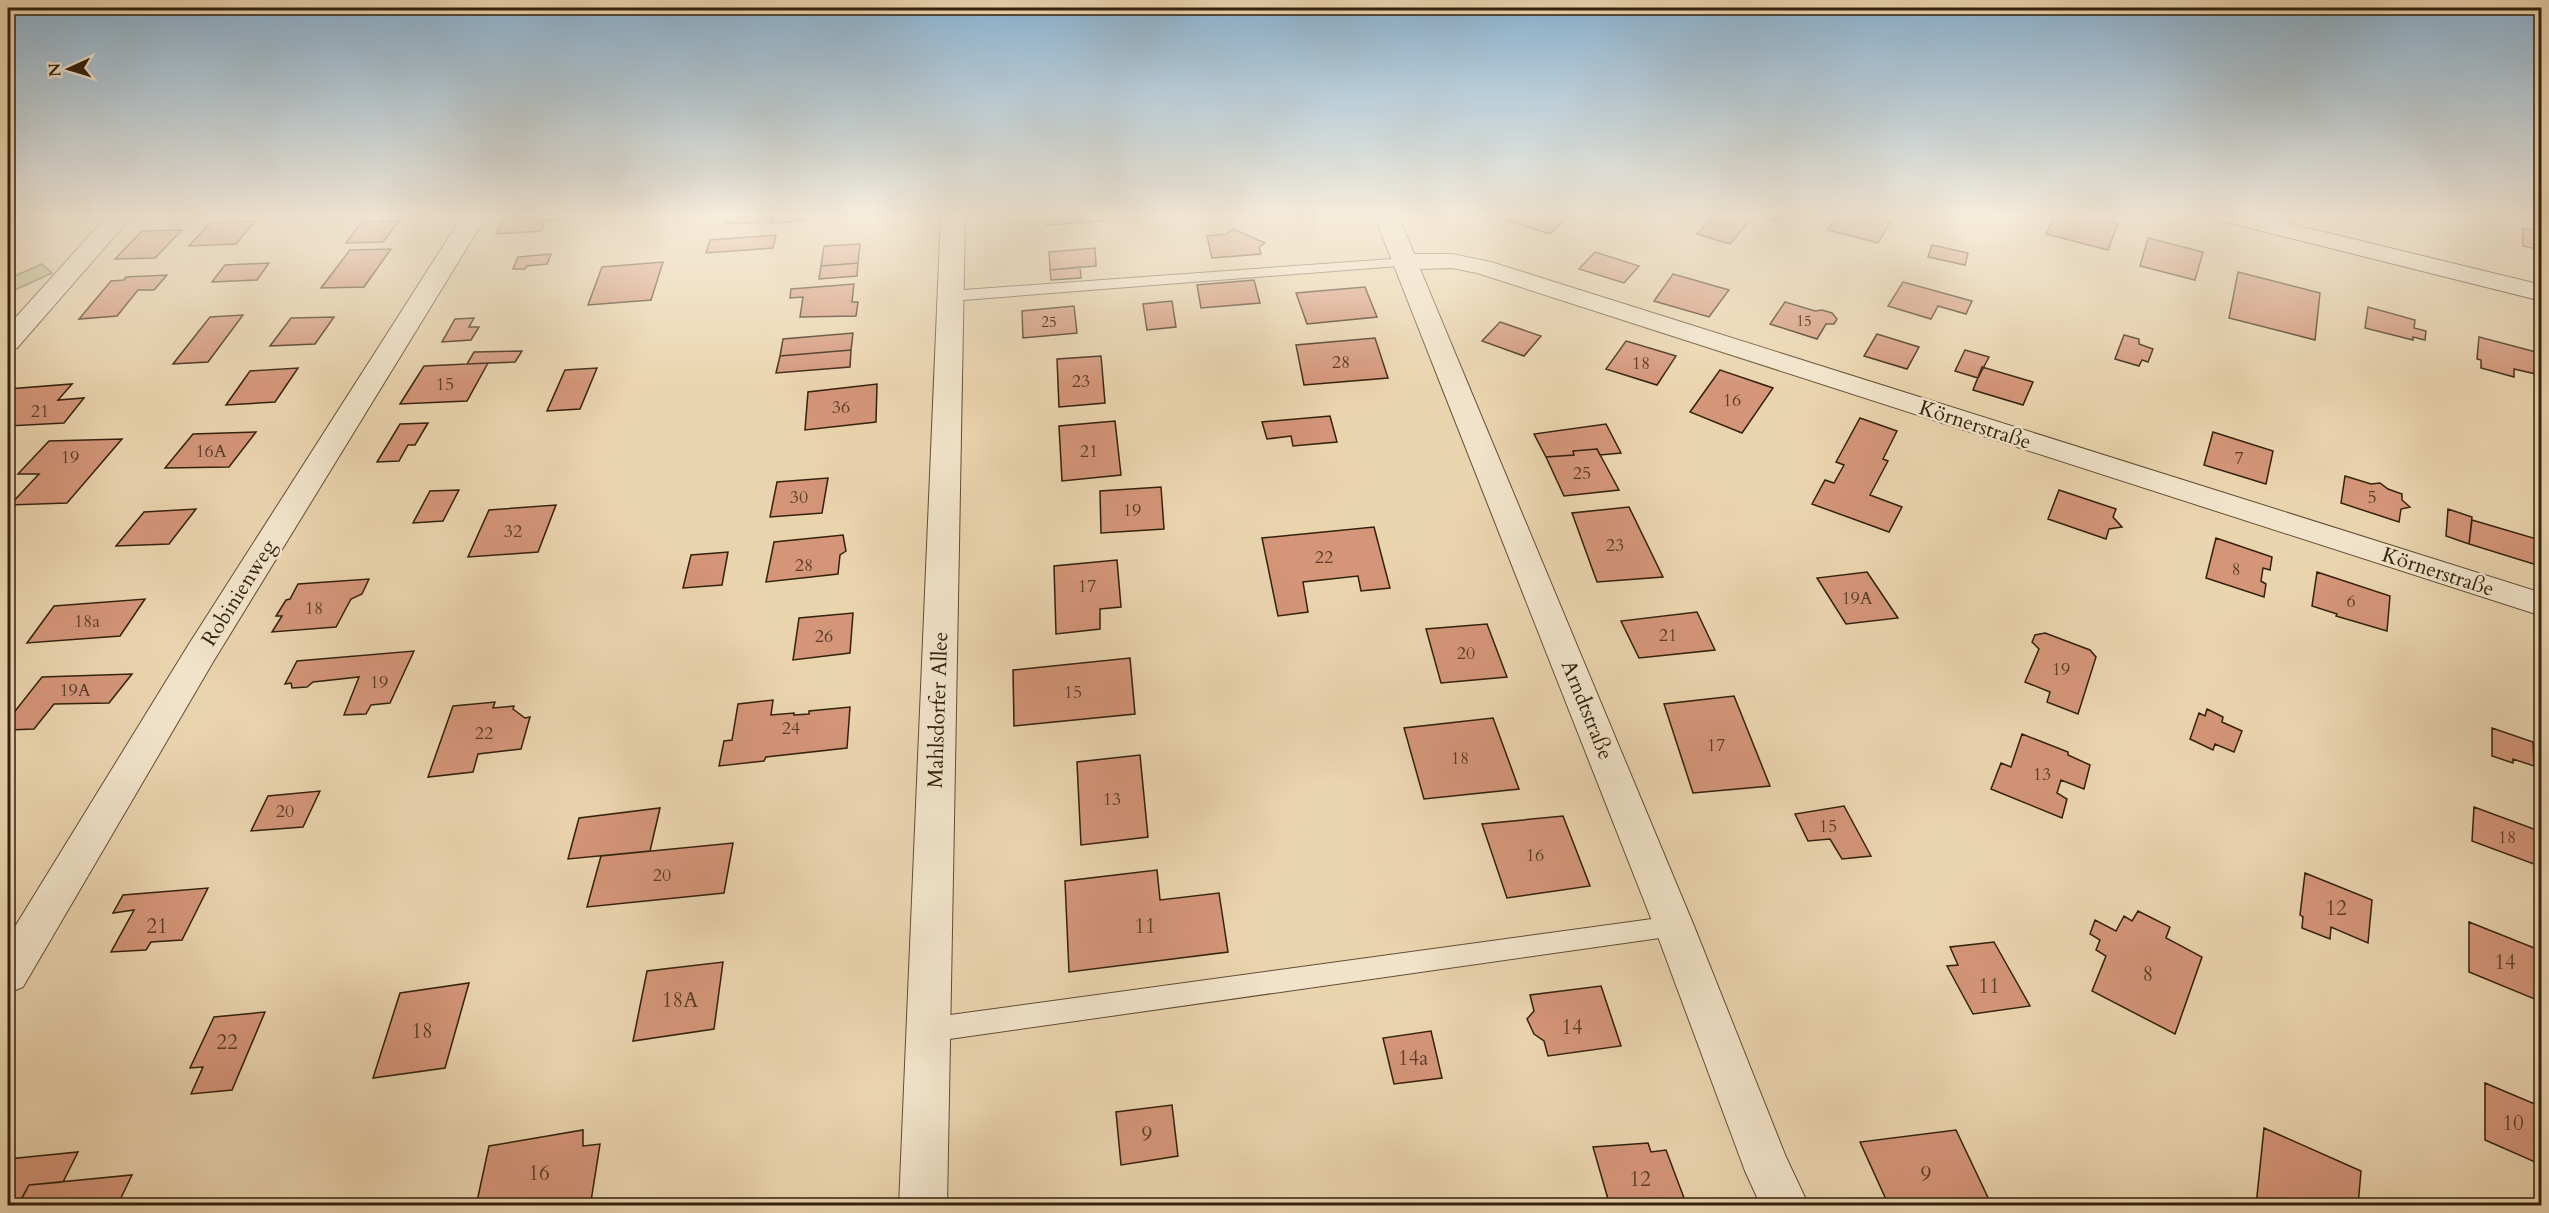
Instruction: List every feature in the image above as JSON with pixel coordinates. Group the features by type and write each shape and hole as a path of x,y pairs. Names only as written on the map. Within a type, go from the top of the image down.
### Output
{"street":[{"path":"8,342 71,272"},
{"name":"Robinienweg","path":"8,974 38,920 201,653 440,272"},
{"name":"Mahlsdorfer Allee","path":"923,1206 951,272"},
{"name":"Arndtstraße","path":"1410,272 1674,926 1768,1171 1786,1206"},
{"name":"Körnerstraße","path":"1496,272 2541,605"},
{"path":"2455,272 2541,293"},
{"path":"8,304 45,301"}],"lane":[{"path":"950,296 1277,272"},
{"path":"928,1030 1674,926"}],"green space":[{"path":"25,272 52,273 8,293 8,279"}],"building":[{"path":"220,272 263,272 257,280 212,282"},
{"path":"334,272 375,272 364,287 321,288"},
{"path":"600,272 660,272 651,300 588,305"},
{"path":"820,272 857,272 857,276 819,279"},
{"path":"1050,272 1080,272 1081,278 1051,280"},
{"path":"1587,272 1634,272 1624,283"},
{"path":"2162,272 2197,272 2195,280"},
{"path":"2238,272 2320,293 2315,340 2229,318"},
{"path":"1673,274 1729,290 1709,317 1654,301"},
{"path":"167,275 154,290 138,290 117,316 79,319 111,281 124,280 126,277"},
{"path":"1254,280 1260,303 1201,308 1197,285"},
{"path":"1903,282 1972,301 1966,314 1938,306 1931,319 1888,306"},
{"path":"854,284 852,302 858,302 856,316 800,317 803,297 790,298 791,289"},
{"path":"1365,287 1377,317 1307,324 1296,293"},
{"path":"1172,301 1176,327 1147,330 1143,304"},
{"path":"1785,302 1815,311 1822,310 1832,313 1837,319 1834,324 1826,324 1817,339 1770,324"},
{"path":"1074,306 1077,333 1023,338 1022,311"},
{"path":"2368,307 2415,320 2414,328 2426,331 2425,340 2413,337 2413,340 2365,328"},
{"path":"243,315 208,362 173,364 210,317"},
{"path":"334,317 315,344 270,346 291,318"},
{"path":"474,318 469,327 479,327 471,340 442,342 455,319"},
{"path":"1500,322 1541,336 1524,356 1482,341"},
{"path":"853,333 851,350 780,356 783,339"},
{"path":"1877,334 1919,347 1907,369 1864,356"},
{"path":"2124,335 2139,339 2139,344 2153,349 2148,362 2142,360 2139,366 2115,359"},
{"path":"2479,337 2540,353 2540,375 2514,369 2514,377 2481,368 2481,360 2477,359"},
{"path":"1375,338 1388,378 1304,385 1296,345"},
{"path":"1626,341 1676,356 1657,385 1606,369"},
{"path":"851,350 850,367 776,373 780,356"},
{"path":"1965,350 1989,357 1978,378 1955,371"},
{"path":"522,351 515,362 467,364 474,352"},
{"path":"1101,356 1105,403 1059,407 1057,359"},
{"path":"488,363 467,401 400,404 424,366"},
{"path":"1982,367 2033,382 2023,405 1973,390"},
{"path":"298,368 275,402 226,405 250,371"},
{"path":"597,368 580,409 547,411 565,370"},
{"path":"1720,370 1773,388 1742,433 1690,412"},
{"path":"72,384 58,400 84,398 64,423 8,426 8,389"},
{"path":"877,384 876,422 805,430 808,392"},
{"path":"1330,416 1337,442 1293,446 1291,436 1267,439 1262,422"},
{"path":"1860,418 1897,431 1883,459 1888,461 1870,495 1902,507 1889,532 1812,504 1825,480 1834,483 1844,465 1836,462"},
{"path":"1115,421 1121,475 1062,481 1059,426"},
{"path":"428,423 415,445 408,445 399,461 377,462 400,424"},
{"path":"1606,424 1621,453 1600,455 1597,449 1573,451 1574,455 1546,457 1534,434"},
{"path":"256,432 229,467 165,468 193,434"},
{"path":"2213,432 2273,451 2266,484 2204,465"},
{"path":"122,439 67,503 10,505 39,474 18,474 49,441"},
{"path":"1597,449 1619,490 1564,496 1546,457 1574,455 1573,451"},
{"path":"2345,476 2371,484 2380,483 2402,494 2402,500 2410,507 2401,509 2399,522 2341,503"},
{"path":"828,478 822,513 770,517 777,482"},
{"path":"1161,487 1164,529 1101,533 1100,491"},
{"path":"459,490 443,521 413,523 430,491"},
{"path":"2059,490 2116,509 2113,517 2122,527 2109,529 2106,539 2048,519"},
{"path":"556,505 538,552 468,557 489,510"},
{"path":"1629,507 1663,577 1597,582 1572,513"},
{"path":"196,509 169,544 116,546 144,512"},
{"path":"2448,509 2472,517 2469,544 2446,536"},
{"path":"2472,520 2540,540 2540,566 2469,544"},
{"path":"1374,527 1390,588 1361,591 1358,576 1303,582 1308,612 1278,616 1262,538"},
{"path":"843,535 846,551 840,555 838,574 766,582 774,542"},
{"path":"2216,538 2272,557 2270,570 2263,568 2261,581 2266,584 2264,597 2206,578"},
{"path":"728,552 722,585 683,588 691,555"},
{"path":"1117,560 1121,607 1100,609 1100,629 1056,634 1054,566"},
{"path":"1867,572 1898,618 1846,624 1817,578"},
{"path":"2317,572 2390,596 2387,631 2336,616 2337,614 2312,606"},
{"path":"369,579 362,594 351,599 336,627 272,632 282,616 276,616 286,600 290,599 298,584"},
{"path":"145,599 120,636 27,643 54,606"},
{"path":"1697,612 1715,650 1639,658 1621,621"},
{"path":"853,613 850,653 793,660 799,618"},
{"path":"1487,624 1507,677 1441,683 1426,629"},
{"path":"2045,633 2090,650 2096,657 2078,714 2047,702 2050,692 2025,682 2039,649 2032,642 2035,635"},
{"path":"414,651 390,703 371,705 366,714 344,715 359,677 313,682 307,687 292,688 291,683 285,684 297,661"},
{"path":"1130,658 1135,714 1014,726 1013,670"},
{"path":"132,674 109,703 54,704 34,729 8,730 8,720 42,677"},
{"path":"1734,696 1770,786 1693,793 1664,704"},
{"path":"773,700 771,715 809,714 809,711 850,707 847,748 766,757 764,761 719,766 724,741 732,740 738,704"},
{"path":"495,702 493,708 514,706 513,709 525,718 530,717 521,749 478,754 473,772 428,777 453,706"},
{"path":"2207,709 2223,717 2222,722 2242,731 2234,752 2215,744 2213,750 2190,739 2199,713 2205,716"},
{"path":"1493,718 1519,789 1424,799 1404,728"},
{"path":"2492,728 2533,742 2534,766 2513,759 2513,763 2492,756"},
{"path":"2022,734 2068,752 2068,755 2090,765 2084,789 2061,780 2057,793 2067,799 2062,818 1991,789 2001,763 2011,767"},
{"path":"1140,755 1148,837 1081,845 1077,762"},
{"path":"320,791 303,827 251,831 268,796"},
{"path":"1844,806 1871,856 1842,859 1830,839 1808,841 1795,814"},
{"path":"2474,807 2542,832 2542,867 2472,841"},
{"path":"660,808 650,851 568,859 579,818"},
{"path":"1563,816 1590,886 1507,898 1482,824"},
{"path":"733,843 724,893 587,907 601,856"},
{"path":"1157,870 1160,900 1219,893 1228,952 1069,972 1065,881"},
{"path":"2305,873 2372,900 2368,943 2331,927 2330,939 2302,928 2303,917 2300,915"},
{"path":"208,888 182,940 151,942 146,950 111,952 134,910 113,913 123,895"},
{"path":"2138,911 2170,927 2166,938 2202,957 2175,1034 2092,991 2106,956 2096,950 2100,940 2090,934 2095,920 2116,931 2124,916 2132,921"},
{"path":"2469,922 2542,951 2542,1002 2469,972"},
{"path":"1994,942 2030,1006 1973,1014 1947,966 1958,965 1950,947"},
{"path":"723,962 714,1029 633,1041 647,971"},
{"path":"469,983 445,1068 373,1078 400,993"},
{"path":"1601,986 1621,1046 1548,1056 1544,1041 1534,1034 1527,1019 1534,1011 1530,995"},
{"path":"265,1012 232,1090 191,1094 203,1067 190,1068 214,1017"},
{"path":"1431,1031 1442,1078 1394,1084 1383,1038"},
{"path":"2485,1083 2542,1107 2542,1165 2485,1140"},
{"path":"1172,1105 1178,1156 1121,1165 1116,1112"},
{"path":"2264,1128 2361,1171 2358,1206 2256,1206"},
{"path":"583,1130 583,1146 600,1144 591,1201 564,1206 476,1206 489,1146"},
{"path":"1956,1130 1992,1206 1889,1206 1860,1142"},
{"path":"1648,1143 1651,1152 1666,1150 1687,1206 1610,1206 1593,1147"},
{"path":"78,1152 63,1182 29,1185 18,1205 8,1206 8,1159"},
{"path":"132,1175 117,1206 18,1206 29,1185"}]}
